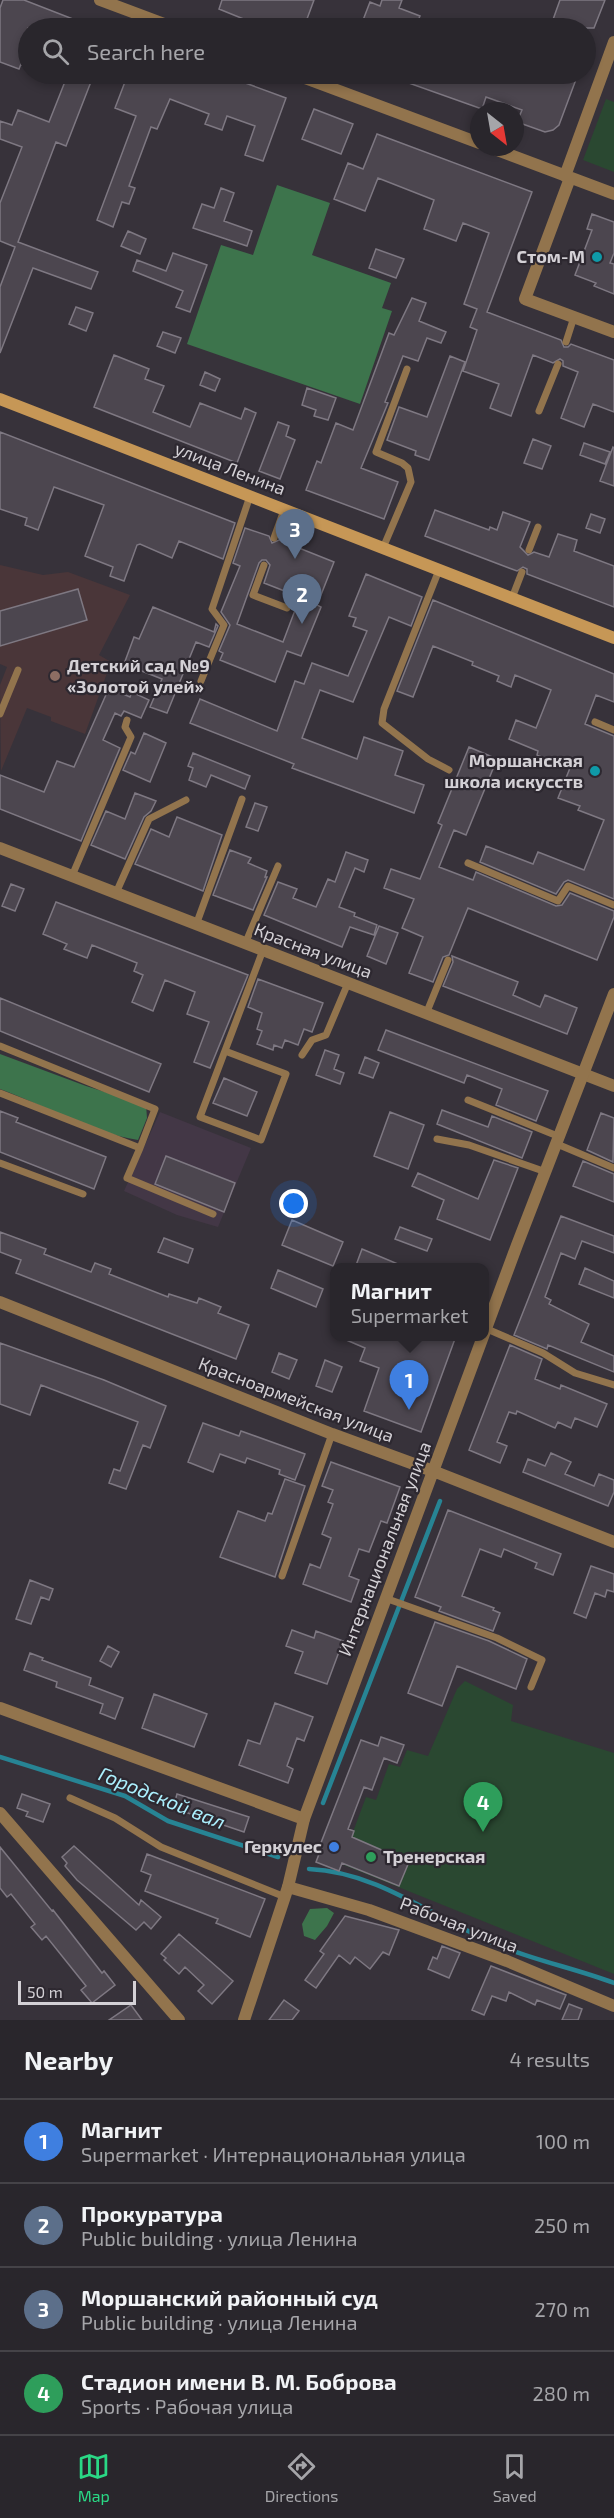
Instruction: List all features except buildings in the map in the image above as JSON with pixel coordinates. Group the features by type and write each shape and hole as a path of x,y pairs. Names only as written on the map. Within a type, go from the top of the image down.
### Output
{"main road":[{"name":"улица Ленина","path":"0,399 614,638"}],"street":[{"path":"100,0 148,18"},
{"path":"614,42 525,299 614,332"},
{"path":"321,84 470,140"},
{"path":"512,156 614,194"},
{"name":"Красная улица","path":"0,848 614,1086"},
{"name":"Интернациональная улица","path":"489,1324 614,994"},
{"name":"Красноармейская улица","path":"0,1302 332,1434 614,1542"},
{"name":"Интернациональная улица","path":"244,2020 287,1892 304,1818 482,1341"},
{"path":"0,1708 304,1818"},
{"path":"0,1813 179,2020"},
{"name":"Рабочая улица","path":"287,1892 369,1910 507,1961 614,2006"}],"lane":[{"path":"567,342 574,317"},
{"path":"539,411 558,364"},
{"path":"383,548 411,482 410,474 402,463 376,452 407,369"},
{"path":"201,681 224,625 212,609 250,496"},
{"path":"274,538 284,510"},
{"path":"529,550 538,527"},
{"path":"264,565 253,596 287,608"},
{"path":"439,570 384,709 382,723 428,759 449,770"},
{"path":"512,598 522,572"},
{"path":"0,714 18,670"},
{"path":"72,876 131,737 125,728 127,720"},
{"path":"595,722 614,730"},
{"path":"196,925 242,799"},
{"path":"116,893 149,819 186,800"},
{"path":"468,863 558,901 568,886 614,905"},
{"path":"245,944 278,866"},
{"path":"225,1051 286,1074 261,1140 200,1116 262,951"},
{"path":"426,1014 448,960"},
{"path":"302,1055 312,1040 326,1035 348,983"},
{"path":"0,1046 155,1109 127,1178 213,1214"},
{"path":"0,1093 140,1148"},
{"path":"468,1100 614,1167"},
{"path":"437,1139 469,1145 546,1172"},
{"path":"0,1163 83,1194"},
{"path":"489,1330 543,1353 574,1373 614,1385"},
{"path":"282,1576 332,1434"},
{"path":"385,1598 497,1638 542,1660 531,1687"},
{"path":"70,1798 115,1818 161,1847 287,1892"}],"shaded area":[{"name":"Детский сад №9 «Золотой улей»","path":"0,565 43,575 68,572 130,595 99,655 111,662 85,734 51,721 51,717 27,708 1,771 0,685 7,667 0,664"},
{"path":"160,1112 251,1148 218,1227 177,1215 124,1191"}],"green space":[{"path":"606,99 614,102 614,172 583,160"},
{"path":"277,185 330,203 312,255 391,283 382,308 392,311 360,404 187,344 221,245 253,255"},
{"path":"0,1054 86,1086 146,1105 147,1118 138,1140 85,1125 0,1089"},
{"path":"465,1681 513,1705 511,1721 614,1753 614,1974 341,1864 366,1797 376,1800 389,1764 400,1767 407,1750 428,1756 457,1689"},
{"path":"327,1908 334,1913 327,1926 315,1940 304,1936 302,1924 310,1909"}],"waterway":[{"path":"323,1803 440,1501"},
{"name":"Городской вал","path":"0,1757 125,1796 168,1821 278,1857"},
{"name":"Городской вал","path":"309,1869 335,1872 360,1879 407,1899 500,1946 614,1983"}],"place":[{"name":"Стом-М","path":"597,257"},
{"name":"Моршанский районный суд","path":"295,559"},
{"name":"Прокуратура","path":"302,624"},
{"name":"Детский сад №9 «Золотой улей»","path":"55,676"},
{"name":"Моршанская школа искусств","path":"595,771"},
{"name":"Магнит","path":"409,1410"},
{"name":"Стадион имени В. М. Боброва","path":"483,1832"},
{"name":"Геркулес","path":"334,1847"},
{"name":"Тренерская","path":"371,1857"}]}
